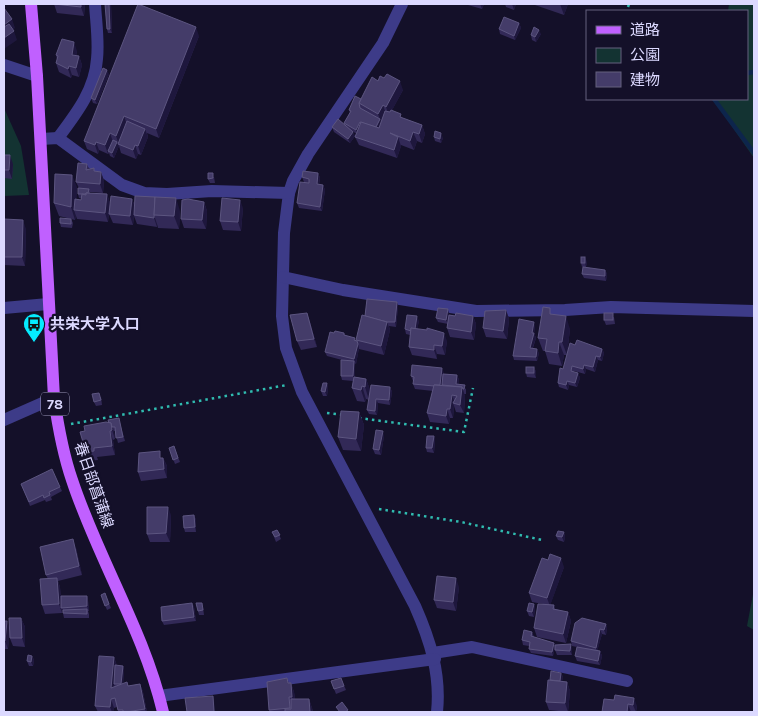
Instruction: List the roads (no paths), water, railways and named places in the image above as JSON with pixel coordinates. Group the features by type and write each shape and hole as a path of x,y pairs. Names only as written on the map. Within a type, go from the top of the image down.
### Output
{"main road":[{"name":"78","path":"31,4 37,76"},
{"name":"春日部菖蒲線","path":"37,76 48,304 54,398 58,426 72,482 146,658 163,712"}],"street":[{"path":"58,138 81,108 92,85 97,59 95,4"},
{"path":"402,4 383,43 308,154 289,193 284,233 282,316 286,348 298,382 315,418 415,606 434,656 437,712"},
{"path":"4,65 37,76"},
{"path":"41,139 58,138 122,184 144,193 167,194 212,191 289,193"},
{"path":"283,277 343,290 476,311 565,310 611,307 754,310"},
{"path":"4,308 48,304"},
{"path":"4,420 54,398"},
{"path":"159,696 434,656 472,647 627,680"}],"waterway":[{"path":"748,73 754,72"},
{"path":"715,100 754,153"}],"place":[{"name":"共栄大学入口","path":"34,343"}]}
